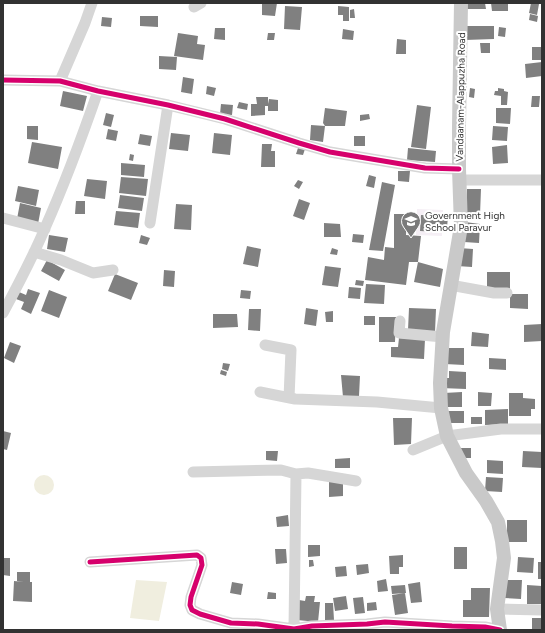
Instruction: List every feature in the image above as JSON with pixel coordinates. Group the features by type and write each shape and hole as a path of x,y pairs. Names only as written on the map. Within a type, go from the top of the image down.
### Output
{"main road":[{"name":"Vandaanam-Alappuzha Road","path":"461,3 459,175 461,226 450,285 443,337 440,383 441,408 447,436 466,473 486,501 498,522 504,558 497,609 500,630"}],"street":[{"path":"60,81 92,3"},
{"path":"3,80 60,81 98,91 168,105 225,119 330,152 459,175 542,180"},
{"path":"3,313 21,280 45,229 82,138 98,91"},
{"path":"150,223 168,105"},
{"path":"3,218 45,229"},
{"path":"34,252 61,260 93,273 113,270"},
{"path":"450,285 494,293 507,293"},
{"path":"400,321 399,333 443,337"},
{"path":"265,346 292,350 289,398"},
{"path":"260,392 295,400 377,402 441,408"},
{"path":"414,450 447,436 502,429 542,429"},
{"path":"193,472 282,470 296,474 308,473 356,481"},
{"path":"294,629 296,474"},
{"path":"90,562 197,555 201,558 202,565 190,602 192,610 200,614 231,623 258,627 294,629 312,626 385,622 485,627 500,630"},
{"path":"497,609 542,610"}],"shaded area":[{"path":"417,209 443,210 442,236 416,235"},
{"path":"44,475 51,478 54,485 51,492 44,495 37,492 34,485 37,478"},
{"path":"136,580 167,582 159,621 130,618"}],"building":[{"path":"262,3 277,3 275,16 262,15"},
{"path":"464,3 485,3 486,9 464,9"},
{"path":"491,3 508,3 508,11 492,11"},
{"path":"531,3 539,4 537,15 529,13"},
{"path":"285,6 302,7 300,30 284,29"},
{"path":"338,6 349,7 349,21 343,21 343,15 338,15"},
{"path":"354,9 355,18 350,18 350,10"},
{"path":"530,14 538,16 537,22 529,20"},
{"path":"140,16 158,16 158,27 140,26"},
{"path":"102,17 112,18 111,27 101,26"},
{"path":"465,26 494,26 494,39 465,40"},
{"path":"499,27 506,28 505,37 498,36"},
{"path":"215,28 225,28 225,40 214,39"},
{"path":"343,29 354,31 353,40 342,39"},
{"path":"178,33 198,36 197,44 205,45 203,60 174,56"},
{"path":"268,33 275,33 274,40 267,40"},
{"path":"397,39 406,40 406,54 396,54"},
{"path":"480,43 490,43 490,53 481,53"},
{"path":"532,47 542,47 542,60 532,60"},
{"path":"159,56 177,57 176,70 159,69"},
{"path":"542,62 542,76 526,78 525,64"},
{"path":"183,77 194,79 192,94 181,92"},
{"path":"207,86 216,88 214,96 206,94"},
{"path":"470,88 475,89 474,98 469,97"},
{"path":"498,88 504,89 504,91 508,92 507,105 501,105 501,96 494,95 495,91 498,91"},
{"path":"63,91 87,96 83,111 60,106"},
{"path":"532,96 540,96 539,107 531,107"},
{"path":"256,97 268,97 268,104 269,99 278,100 278,111 268,111 268,106 265,106 265,115 251,116 251,104 257,104"},
{"path":"239,102 248,104 247,110 237,108"},
{"path":"221,104 233,105 232,115 220,114"},
{"path":"417,105 431,107 426,149 411,147"},
{"path":"325,108 347,111 345,126 325,126 323,123"},
{"path":"496,108 511,108 510,124 496,123"},
{"path":"106,113 114,115 111,127 103,125"},
{"path":"369,114 370,119 360,121 360,115"},
{"path":"311,125 325,126 323,142 310,140"},
{"path":"27,126 38,126 38,140 27,139"},
{"path":"493,126 508,127 507,141 492,140"},
{"path":"108,129 118,131 116,141 106,139"},
{"path":"171,133 190,135 188,151 169,149"},
{"path":"214,133 232,135 230,155 212,153"},
{"path":"140,134 152,136 150,146 138,144"},
{"path":"354,136 365,136 365,146 354,146"},
{"path":"32,142 62,147 58,169 28,163"},
{"path":"262,144 272,144 271,151 275,151 275,167 261,167"},
{"path":"507,145 508,163 493,164 492,147"},
{"path":"298,148 305,149 303,155 296,154"},
{"path":"408,148 436,151 435,162 407,160"},
{"path":"130,154 134,155 133,161 129,160"},
{"path":"121,163 145,165 144,177 121,175"},
{"path":"398,171 410,171 409,182 398,181"},
{"path":"369,175 376,177 374,188 366,186"},
{"path":"121,177 148,179 146,196 119,193"},
{"path":"87,179 107,181 105,199 84,196"},
{"path":"298,180 303,182 299,189 294,186"},
{"path":"382,182 395,185 383,251 369,250"},
{"path":"18,186 39,190 36,206 15,201"},
{"path":"467,189 481,189 480,215 466,214"},
{"path":"120,195 144,198 142,211 118,208"},
{"path":"299,199 310,203 304,220 293,216"},
{"path":"76,201 85,201 85,214 75,214"},
{"path":"20,203 41,208 38,224 17,219"},
{"path":"176,204 192,205 191,230 174,229"},
{"path":"116,211 140,213 138,228 114,225"},
{"path":"394,214 407,214 406,235 421,236 418,262 409,262 406,285 365,280 368,257 384,260 385,247 394,248"},
{"path":"421,215 448,216 447,228 438,228 438,232 420,231"},
{"path":"465,222 480,224 479,243 464,242"},
{"path":"324,223 340,224 341,237 324,237"},
{"path":"353,234 364,235 363,243 352,242"},
{"path":"49,235 68,238 65,252 47,249"},
{"path":"141,235 150,238 147,245 139,243"},
{"path":"247,246 261,249 258,267 243,264"},
{"path":"332,248 338,250 337,255 330,254"},
{"path":"459,248 473,249 472,267 457,266"},
{"path":"47,260 65,270 59,281 41,271"},
{"path":"418,262 443,269 440,287 414,282"},
{"path":"325,266 341,268 338,287 322,285"},
{"path":"164,270 175,271 174,287 163,286"},
{"path":"487,272 510,272 510,290 487,289"},
{"path":"115,274 138,283 131,300 108,291"},
{"path":"356,280 364,281 363,286 355,285"},
{"path":"366,284 385,285 384,304 364,303"},
{"path":"349,287 361,288 360,299 348,298"},
{"path":"28,289 40,293 31,314 21,309 24,302 16,299 19,292 26,295"},
{"path":"49,290 67,297 59,318 41,311"},
{"path":"241,290 251,291 250,299 240,298"},
{"path":"510,294 528,294 528,309 510,308"},
{"path":"306,308 318,310 316,326 304,324"},
{"path":"409,308 436,309 435,332 408,330"},
{"path":"249,309 261,309 260,331 248,330"},
{"path":"333,311 333,322 326,322 325,312"},
{"path":"213,314 237,314 238,327 213,328"},
{"path":"364,316 375,316 375,325 364,325"},
{"path":"379,317 396,317 395,342 379,342"},
{"path":"542,324 542,341 524,342 524,325"},
{"path":"472,332 489,334 488,347 471,346"},
{"path":"399,338 425,339 424,359 391,357 391,347 398,347"},
{"path":"10,342 21,346 14,363 4,358"},
{"path":"446,348 464,348 464,365 445,364"},
{"path":"489,358 506,359 506,370 489,369"},
{"path":"223,363 230,364 228,371 222,369"},
{"path":"221,370 227,372 226,376 220,374"},
{"path":"449,371 466,372 466,389 441,388 442,378 449,378"},
{"path":"341,375 360,376 359,396 343,397"},
{"path":"462,392 462,407 444,407 444,393"},
{"path":"478,392 492,393 491,406 478,406"},
{"path":"509,393 523,393 523,398 535,399 535,409 531,409 531,416 509,416"},
{"path":"508,409 508,424 485,425 485,410"},
{"path":"448,411 464,411 464,423 447,423"},
{"path":"471,417 482,417 482,424 471,424"},
{"path":"393,418 412,418 411,444 394,445"},
{"path":"3,431 11,433 7,450 3,449"},
{"path":"460,448 471,448 471,458 460,458"},
{"path":"266,451 278,451 277,461 266,460"},
{"path":"523,451 542,452 542,468 522,467"},
{"path":"350,458 350,468 335,468 335,459"},
{"path":"487,460 503,461 503,474 487,473"},
{"path":"486,477 503,478 502,492 485,491"},
{"path":"329,481 343,481 343,496 329,497"},
{"path":"288,515 289,526 277,527 276,517"},
{"path":"507,520 527,520 527,542 507,542"},
{"path":"308,545 320,545 320,556 308,557"},
{"path":"454,547 467,547 467,569 454,569"},
{"path":"275,549 286,549 287,563 276,564"},
{"path":"403,555 403,567 399,567 399,574 390,574 389,556"},
{"path":"518,557 534,558 533,573 517,572"},
{"path":"3,558 10,558 10,576 3,575"},
{"path":"309,560 313,560 314,566 309,567"},
{"path":"538,562 542,562 542,579 538,579"},
{"path":"368,564 369,573 357,575 356,565"},
{"path":"346,566 347,576 336,577 335,567"},
{"path":"17,572 30,572 30,582 32,582 32,602 13,601 14,581 24,582 17,581"},
{"path":"386,579 388,591 378,592 377,581"},
{"path":"505,580 522,580 521,599 504,598"},
{"path":"232,582 243,584 241,595 230,593"},
{"path":"420,582 422,602 411,603 408,584"},
{"path":"405,585 406,593 392,594 391,586"},
{"path":"527,585 542,586 542,604 527,604"},
{"path":"471,588 490,588 489,617 463,617 463,600 471,600"},
{"path":"268,592 276,593 276,599 267,599"},
{"path":"405,593 408,613 395,615 392,595"},
{"path":"306,596 315,596 314,602 320,602 318,622 297,620 299,600 305,601"},
{"path":"346,596 348,609 335,611 333,598"},
{"path":"363,597 365,613 355,614 353,598"},
{"path":"376,602 377,610 367,611 367,603"},
{"path":"325,603 333,603 334,620 325,620"},
{"path":"532,618 542,618 542,630 532,630"}],"cycle path":[{"path":"3,80 60,81 98,91 168,105 225,119 330,152 425,168 459,169"},
{"path":"90,562 197,555 201,558 202,565 191,597 190,605 192,610 200,614 231,623 258,624 294,629 312,626 385,622 485,627 500,630"}],"place":[{"name":"Government High School Paravur","path":"411,238"}]}
